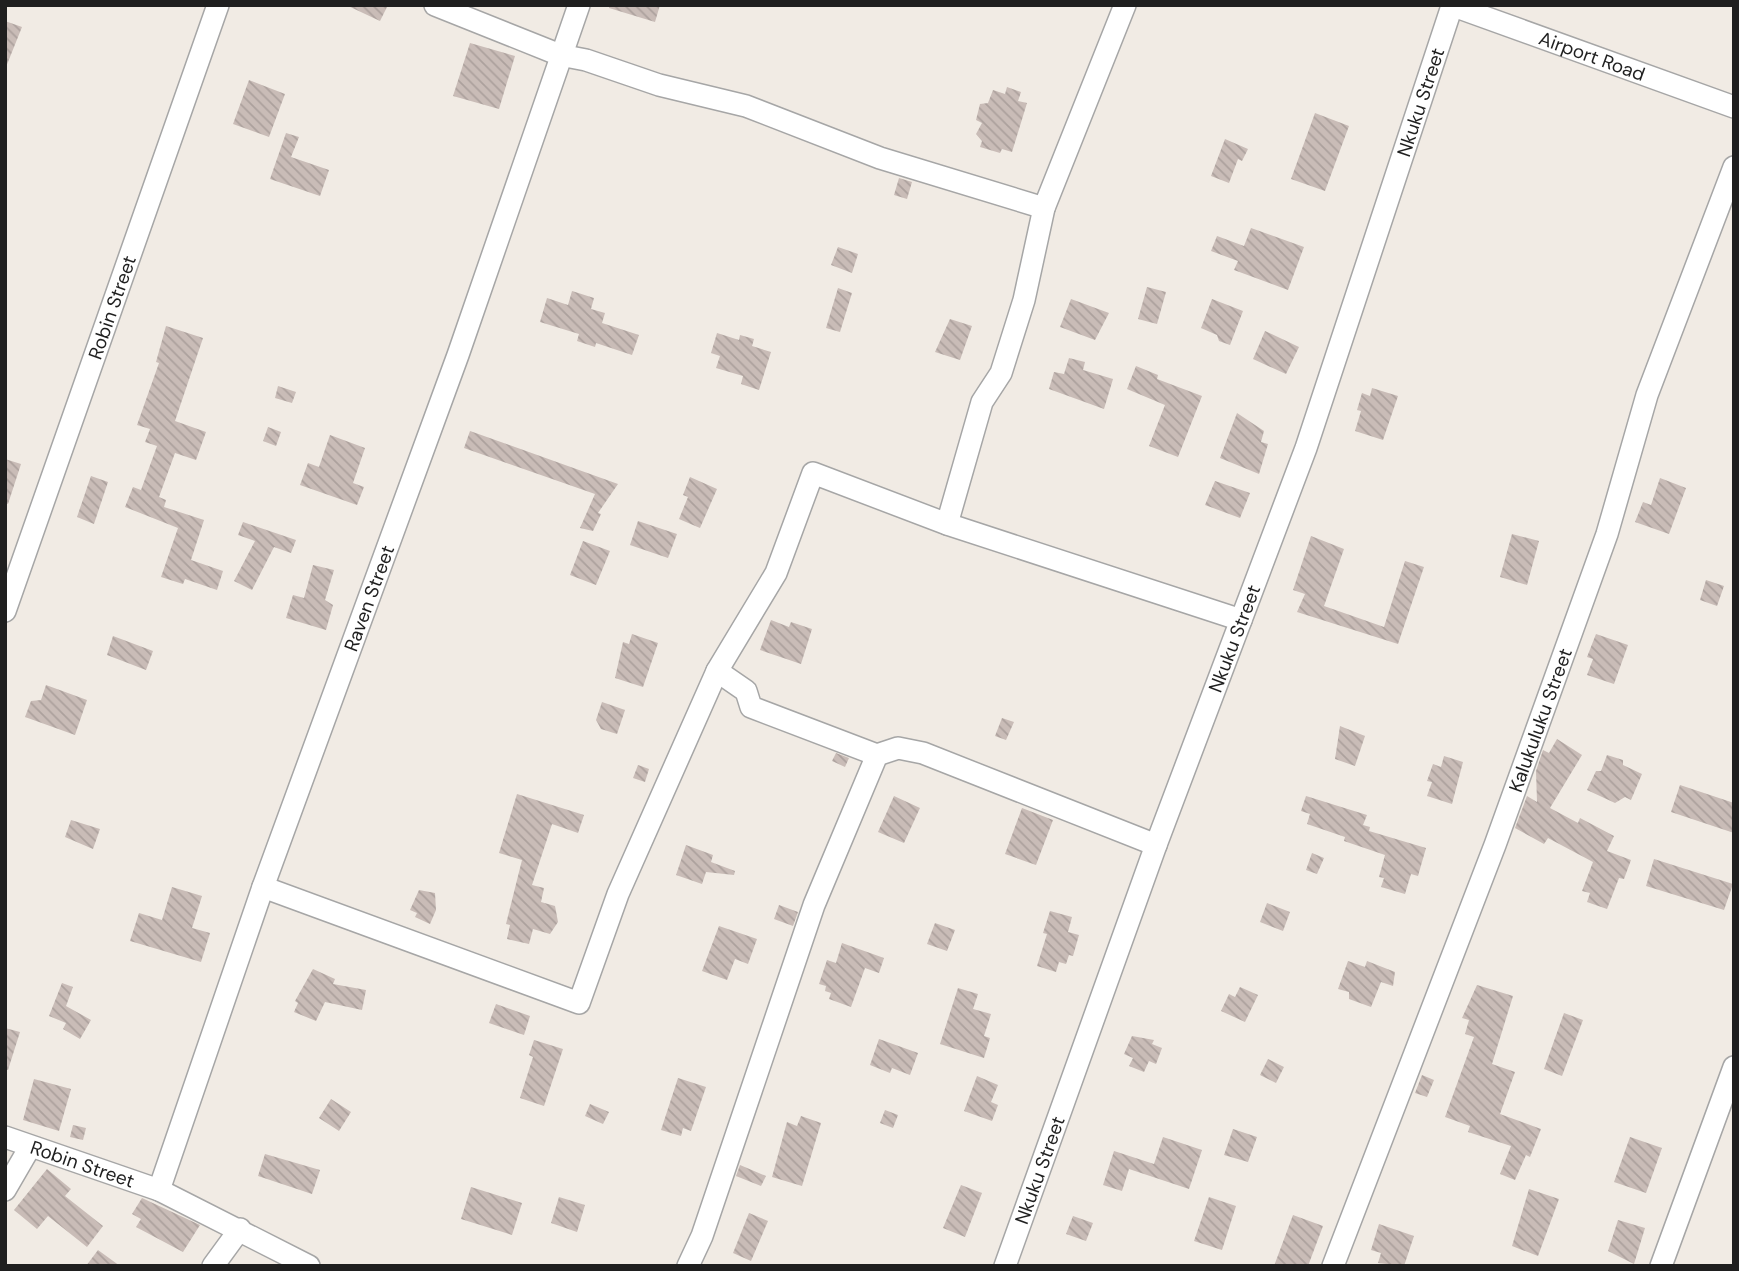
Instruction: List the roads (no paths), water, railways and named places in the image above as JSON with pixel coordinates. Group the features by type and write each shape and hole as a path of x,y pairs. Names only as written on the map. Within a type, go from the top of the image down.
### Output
{"street":[{"name":"Robin Street","path":"5,611 218,5"},
{"path":"435,5 560,55 746,106 823,133 880,158 1044,208"},
{"name":"Raven Street","path":"159,1190 263,887 458,355 579,5"},
{"path":"947,524 982,402 1001,373 1024,300 1044,208 1125,5"},
{"name":"Airport Road","path":"1451,5 1734,107"},
{"name":"Nkuku Street","path":"1005,1266 1156,845 1306,448 1451,5"},
{"name":"Kalukuluku Street","path":"1333,1266 1495,845 1607,534 1647,395 1734,167"},
{"path":"263,887 579,1003 618,894 717,671 776,572 813,472 947,524 1241,621"},
{"path":"717,671 746,691 751,707 877,755 898,748 923,752 1156,845"},
{"path":"688,1266 702,1236 814,905 877,755"},
{"path":"1661,1266 1734,1067"},
{"name":"Robin Street","path":"5,1138 159,1190 309,1266"},
{"path":"5,1190 30,1147"},
{"path":"213,1266 240,1229"}]}
